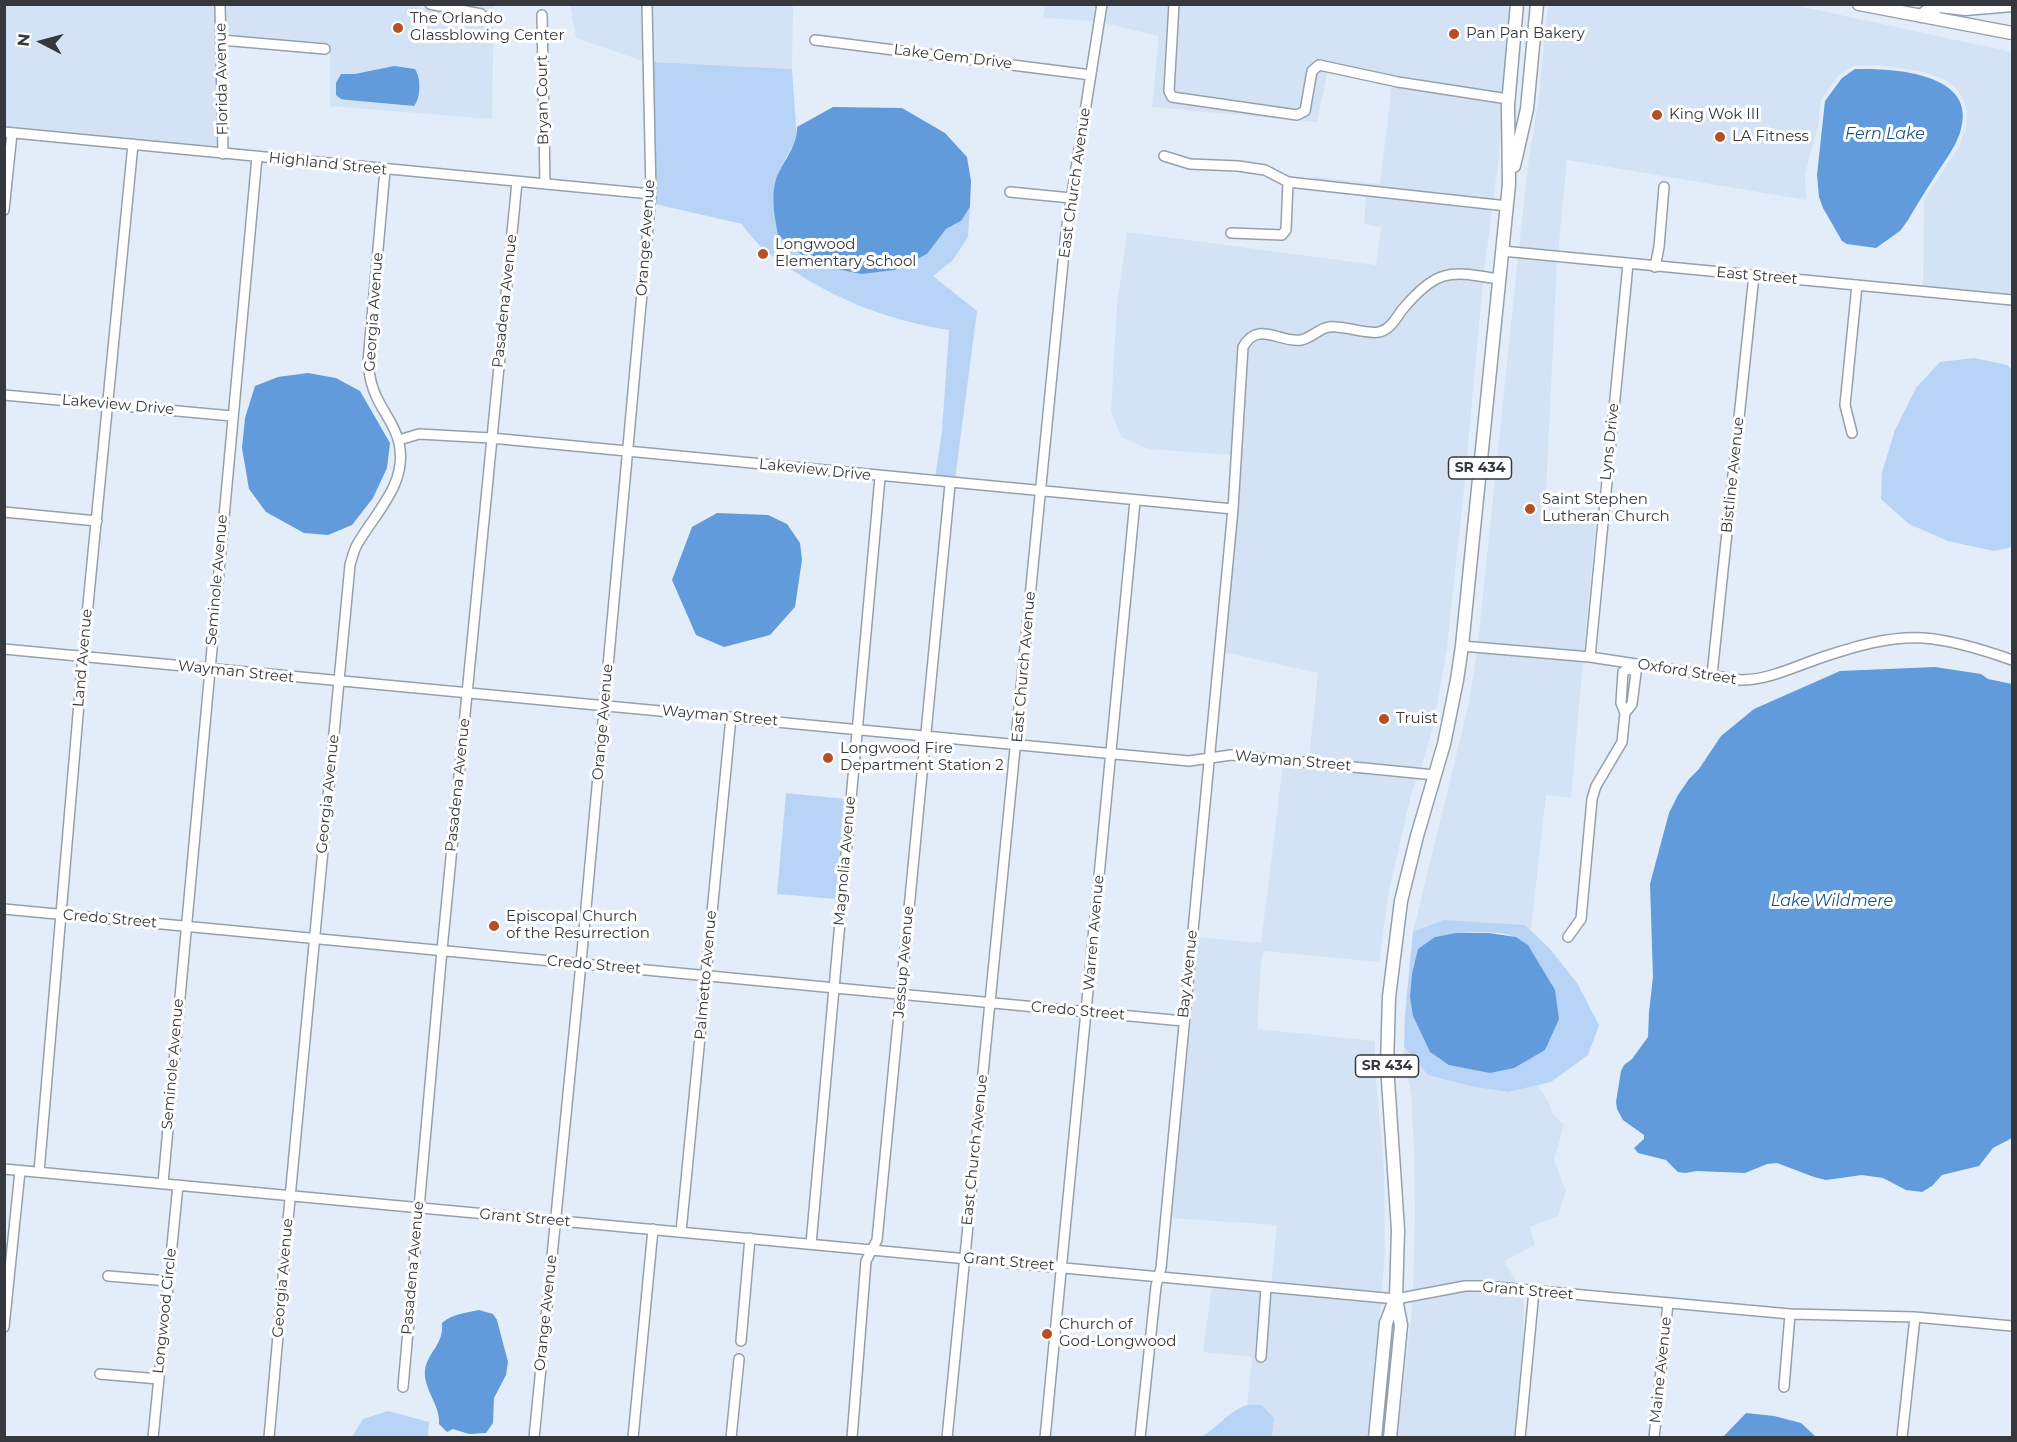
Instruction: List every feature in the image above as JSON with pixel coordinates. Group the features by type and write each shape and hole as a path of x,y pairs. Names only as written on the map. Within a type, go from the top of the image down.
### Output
{"main road":[{"name":"SR 434","path":"1390,1437 1401,1325 1396,1299 1398,1230 1387,1065 1389,997 1401,902 1451,712 1462,646 1509,184 1508,99 1517,4"},
{"name":"SR 434","path":"1509,184 1527,110 1537,4"},
{"path":"1859,4 2013,33"},
{"path":"1921,16 1940,6 1965,9 2011,5"},
{"name":"SR 434","path":"1375,1437 1386,1323 1396,1299"}],"street":[{"name":"Florida Avenue","path":"220,4 223,154"},
{"path":"430,4 481,14"},
{"name":"Orange Avenue","path":"534,1437 581,963 651,194 647,4"},
{"name":"East Church Avenue","path":"947,1437 1071,198 1102,4"},
{"path":"1174,4 1169,92 1172,97 1297,115 1305,111 1312,71 1319,65 1508,99"},
{"name":"Bryan Court","path":"542,15 545,184"},
{"path":"221,40 325,49"},
{"name":"Lake Gem Drive","path":"815,40 1091,75"},
{"path":"4,210 8,132"},
{"name":"Highland Street","path":"8,132 651,194"},
{"name":"Land Avenue","path":"39,1172 83,656 133,144"},
{"path":"1164,156 1191,164 1238,166 1265,170 1288,182 1507,206"},
{"name":"Seminole Avenue","path":"163,1183 208,669 257,157"},
{"name":"Georgia Avenue","path":"269,1437 350,565 356,545 389,497 397,480 402,456 399,440 369,380 368,362 385,170"},
{"name":"Pasadena Avenue","path":"403,1387 442,950 517,182"},
{"path":"1231,233 1282,235 1286,230 1288,182"},
{"path":"1655,267 1664,187"},
{"path":"1011,192 1071,198"},
{"name":"East Street","path":"1502,251 2013,300"},
{"name":"Lyns Drive","path":"1590,657 1628,264"},
{"name":"Bay Avenue","path":"1140,1437 1158,1276 1161,1268 1233,509 1244,347 1248,338 1257,333 1298,340 1311,337 1328,326 1379,332 1392,324 1404,308 1443,276 1457,274 1499,279"},
{"name":"Bistline Avenue","path":"1712,675 1754,275"},
{"path":"1852,433 1845,405 1857,285"},
{"name":"Lakeview Drive","path":"4,395 232,416"},
{"name":"Lakeview Drive","path":"399,440 419,434 491,438 950,484 1233,509"},
{"name":"Magnolia Avenue","path":"811,1244 880,477"},
{"name":"Jessup Avenue","path":"852,1437 866,1261 877,1240 950,484"},
{"name":"Warren Avenue","path":"1045,1437 1135,501"},
{"path":"4,512 97,521"},
{"name":"Oxford Street","path":"1462,646 1590,657 1630,665 1741,680 1755,680 1853,647 1921,638 1945,641 2013,660"},
{"name":"Wayman Street","path":"4,649 1189,761 1231,755 1435,774"},
{"path":"1568,937 1581,919 1592,799 1596,786 1622,742 1625,713 1621,703 1623,672 1630,665"},
{"name":"Palmetto Avenue","path":"681,1232 730,717"},
{"name":"Credo Street","path":"4,909 1183,1021"},
{"name":"Grant Street","path":"4,1169 1396,1299 1465,1286 1485,1286 1790,1314 1915,1317 2013,1326"},
{"path":"4,1327 20,1171"},
{"name":"Longwood Circle","path":"153,1437 178,1185"},
{"path":"633,1437 653,1229"},
{"path":"741,1341 750,1238"},
{"path":"108,1276 168,1281"},
{"path":"1261,1357 1266,1287"},
{"path":"1520,1437 1534,1291"},
{"name":"Maine Avenue","path":"1654,1437 1668,1303"},
{"path":"1784,1387 1790,1314"},
{"path":"1902,1437 1915,1317"},
{"path":"731,1437 739,1359"},
{"path":"100,1374 159,1379"}],"shaded area":[{"path":"5,5 215,5 218,149 5,128"},
{"path":"225,5 406,5 484,19 486,10 454,5 494,5 492,119 330,106 330,45 226,36","holes":["394,66 415,69 418,73 418,98 414,106 348,100 341,74 355,74"]},
{"path":"570,5 642,5 643,61 576,38"},
{"path":"652,5 793,5 792,69 653,62"},
{"path":"1045,5 1097,5 1094,21 1043,18"},
{"path":"1107,5 1169,5 1164,91 1171,102 1299,119 1310,112 1317,73 1321,70 1333,71 1327,74 1317,122 1152,107 1159,36 1104,23"},
{"path":"1179,5 1510,5 1504,94 1319,61 1307,70 1301,108 1296,110 1175,93"},
{"path":"1548,5 1794,5 2012,52 2012,295 1923,287 1924,200 1959,146 1966,128 1967,112 1963,99 1948,81 1924,72 1879,65 1853,66 1839,75 1821,100 1818,126 1805,174 1806,200 1567,160 1558,253 1519,249"},
{"path":"653,62 792,69 797,139 775,183 773,205 927,254 946,229 961,221 970,207 968,237 953,260 933,276 977,311 955,480 935,478 942,431 949,330 906,321 867,309 830,292 771,255 752,238 742,224 655,204"},
{"path":"1392,85 1503,102 1493,200 1313,181 1314,177 1380,184"},
{"path":"1313,190 1492,209 1484,273 1457,270 1440,272 1424,283 1388,321 1378,328 1329,322 1298,336 1258,329 1245,334 1239,346 1231,455 1148,449 1121,437 1111,411 1117,305 1127,232 1376,265 1381,227 1364,224 1366,197"},
{"path":"1518,257 1557,261 1545,514 1596,517 1584,652 1478,643"},
{"path":"1445,280 1483,282 1447,648 1434,722 1425,756 1420,769 1309,758 1318,673 1224,652 1238,505 1248,348 1252,341 1258,338 1299,345 1314,341 1329,331 1382,336 1396,327 1408,311 1431,289"},
{"path":"1974,358 2007,365 2012,370 2012,547 1994,551 1948,541 1909,524 1881,499 1882,472 1895,430 1916,388 1940,362"},
{"path":"1477,652 1583,661 1571,798 1546,795 1531,930 1525,925 1413,932 1468,707"},
{"path":"1283,765 1417,777 1389,891 1379,962 1264,951 1261,963 1257,1029 1375,1041 1375,1069 1384,1169 1385,1251 1382,1293 1271,1284 1277,1225 1171,1218 1196,937 1261,943"},
{"path":"786,793 845,799 836,899 777,894"},
{"path":"1444,920 1525,925 1550,949 1577,983 1599,1025 1588,1055 1551,1082 1508,1092 1469,1086 1428,1075 1404,1047 1413,932","holes":["1456,933 1502,933 1519,939 1528,946 1545,973 1430,1052 1413,1016 1435,937"]},
{"path":"1404,1047 1428,1075 1469,1086 1508,1092 1538,1085 1553,1114 1564,1125 1554,1160 1566,1191 1558,1216 1530,1227 1535,1245 1504,1261 1518,1285 1486,1281 1464,1282 1413,1291 1414,1151 1411,1093 1403,1057"},
{"path":"1212,1286 1261,1291 1256,1361 1266,1361 1270,1292 1381,1302 1368,1437 1272,1437 1274,1418 1262,1405 1247,1406 1252,1357 1203,1352"},
{"path":"1465,1290 1485,1290 1524,1296 1523,1344 1515,1437 1397,1438 1413,1300"},
{"path":"1246,1405 1262,1405 1274,1418 1272,1437 1201,1437 1236,1410"},
{"path":"388,1411 429,1422 430,1437 352,1437 363,1419"}],"water":[{"path":"394,66 415,69 417,73 419,93 414,106 348,100 336,95 336,83 341,74 355,74"},
{"name":"Fern Lake","path":"1855,69 1889,70 1928,77 1944,85 1956,95 1963,110 1961,129 1954,146 1908,220 1900,231 1876,248 1847,244 1842,241 1819,197 1817,175 1825,101 1842,78"},
{"path":"833,107 902,108 945,133 967,157 971,181 970,207 961,221 946,229 927,254 895,270 861,274 829,267 806,258 778,235 773,196 775,183 795,142 797,127"},
{"path":"308,373 336,378 360,391 390,443 387,468 373,498 352,525 328,535 304,533 266,512 249,489 242,448 245,418 255,386 278,377"},
{"path":"717,513 768,515 787,524 800,543 802,560 795,607 770,635 724,647 696,635 672,580 692,527"},
{"name":"Lake Wildmere","path":"1935,667 1981,674 1988,679 2012,684 2012,1138 1993,1148 1979,1166 1942,1175 1932,1186 1922,1192 1906,1190 1883,1178 1862,1175 1826,1180 1777,1163 1767,1164 1745,1173 1697,1171 1685,1173 1678,1172 1666,1160 1638,1153 1634,1148 1644,1139 1644,1135 1623,1120 1616,1102 1621,1071 1648,1037 1653,977 1650,884 1669,813 1678,795 1721,736 1754,709 1840,671"},
{"path":"1456,933 1489,933 1516,937 1528,945 1555,990 1559,1019 1545,1050 1514,1068 1490,1073 1449,1065 1430,1052 1413,1016 1410,997 1412,974 1418,949 1435,937"},
{"path":"479,1310 493,1314 497,1320 508,1362 506,1375 494,1398 493,1423 486,1433 469,1434 453,1429 447,1432 439,1424 425,1370 441,1337 442,1323 455,1316"},
{"path":"1746,1413 1774,1416 1801,1423 1816,1437 1723,1437"}],"place":[{"name":"The Orlando Glassblowing Center","path":"398,28"},
{"name":"Pan Pan Bakery","path":"1454,34"},
{"name":"King Wok III","path":"1657,115"},
{"name":"LA Fitness","path":"1720,137"},
{"name":"Longwood Elementary School","path":"763,254"},
{"name":"Saint Stephen Lutheran Church","path":"1530,509"},
{"name":"Truist","path":"1384,719"},
{"name":"Longwood Fire Department Station 2","path":"828,758"},
{"name":"Episcopal Church of the Resurrection","path":"494,926"},
{"name":"Church of God-Longwood","path":"1047,1334"}]}
